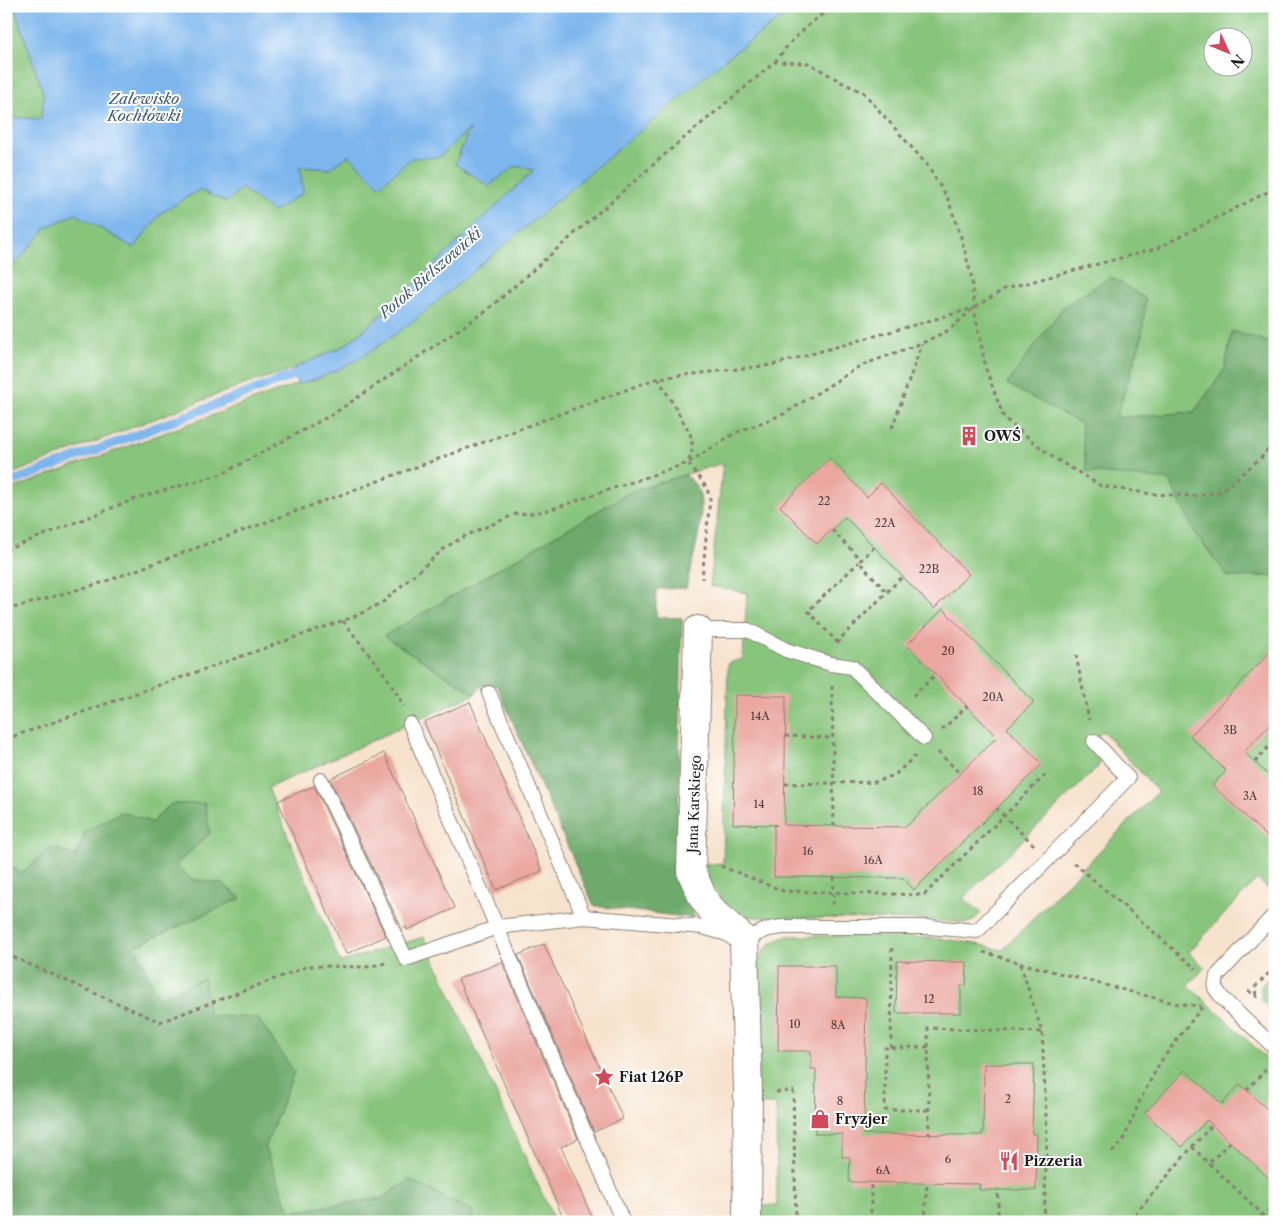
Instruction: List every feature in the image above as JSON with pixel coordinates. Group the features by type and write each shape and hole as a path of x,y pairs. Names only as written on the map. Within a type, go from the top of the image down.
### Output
{"street":[{"name":"Jana Karskiego","path":"698,630 693,856 691,871 703,898 714,913 744,939"},
{"path":"744,939 748,1092 747,1220"}],"lane":[{"name":"Jana Karskiego","path":"698,630 748,630 786,650 831,664 852,667 924,738"},
{"path":"489,694 584,917"},
{"path":"410,724 623,1222"},
{"path":"321,780 406,959 498,927 584,917 703,927 744,939 769,929 783,927 929,927 977,931 1128,778 1094,741"},
{"path":"1275,914 1217,976 1216,988 1223,999 1275,1048"}],"path":[{"path":"6,550 137,498 222,474 333,414 485,312 676,144 775,62 785,48 833,6"},
{"path":"775,62 809,63 864,93 927,165 948,199 962,240 972,279 974,308 986,369 1004,418 1051,456 1101,486 1152,494 1195,496 1222,491 1264,455 1275,438"},
{"path":"6,739 343,621 383,602 446,547 485,526 516,514 535,513 555,508 688,463 735,433 784,414 860,366 922,343 949,330 974,308 1004,289 1158,248 1275,188"},
{"path":"6,610 102,583 658,378 772,365 974,308"},
{"path":"892,428 922,343"},
{"path":"658,378 690,433 693,448 688,463"},
{"path":"688,463 707,488 710,499 702,578"},
{"path":"832,530 887,592"},
{"path":"838,643 808,611 874,547"},
{"path":"343,621 386,676 406,708 410,724"},
{"path":"1076,655 1094,741"},
{"path":"897,711 936,674"},
{"path":"785,736 832,738"},
{"path":"785,784 863,784 890,778 929,743 924,738"},
{"path":"1255,762 1275,740"},
{"path":"1270,745 1275,749"},
{"path":"693,856 783,891 924,895 1047,773"},
{"path":"997,808 1041,853 1068,858 1198,970 1217,976 1256,995"},
{"path":"891,1048 892,954 894,944"},
{"path":"981,951 1178,1004 1203,1006 1223,999"},
{"path":"6,954 160,1022 309,966 367,967 406,959"},
{"path":"1020,963 1042,1032 1047,1135 1044,1222"},
{"path":"1263,1006 1257,1001 1255,987 1275,967"},
{"path":"1112,1152 1123,1141 1140,1098 1161,1061 1203,1006"},
{"path":"930,1135 928,1028 1042,1032"},
{"path":"928,1047 885,1048 885,1110 929,1110"},
{"path":"1247,1090 1267,1068 1275,1074"},
{"path":"748,1092 793,1091 796,1220"},
{"path":"1133,1222 1136,1213 1212,1125"},
{"path":"1210,1162 1230,1142"},
{"path":"1192,1147 1210,1162 1262,1214"},
{"path":"871,1221 872,1183"},
{"path":"925,1222 927,1183"},
{"path":"998,1190 998,1222"},
{"path":"1254,1222 1275,1205"},
{"path":"747,1220 950,1222"}],"green space":[{"path":"6,6 14,6 44,95 41,119 6,117"},
{"path":"798,6 1275,6 1275,344 1232,331 1225,369 1194,412 1116,418 1142,337 1081,424 1087,472 1169,479 1195,533 1228,577 1275,576 1275,881 1267,888 1257,879 1189,952 1205,968 1188,985 1275,1066 1275,1222 757,1222 756,1206 777,1205 776,1104 756,1104 756,968 767,947 788,936 895,936 949,940 1002,950 1158,792 1103,731 1086,747 1100,762 1098,767 963,898 981,913 973,921 966,923 929,920 752,917 732,913 709,882 705,864 723,863 728,663 743,659 747,593 710,586 723,463 632,491 384,636 475,694 268,788 340,962 424,937 555,1222 471,1222 473,1212 410,1180 382,1198 290,1212 265,1148 294,1072 258,1018 209,1016 158,999 135,946 241,898 223,884 191,879 176,865 210,833 171,804 152,822 76,856 51,847 21,874 6,861 6,491 297,384 316,380 729,56"},
{"path":"471,128 455,164 515,166 534,170 422,279 344,346 293,369 232,389 6,476 6,261 15,264 47,227 76,214 134,248 161,213 199,190 227,202 241,188 300,167 330,169 349,155 379,185 412,157 439,157"},
{"path":"1111,277 1146,299 1142,337 1116,418 1194,412 1225,369 1232,331 1275,344 1275,576 1228,577 1195,533 1169,480 1087,472 1081,424 1007,384 1063,307"},
{"path":"685,475 694,484 700,496 701,518 697,542 686,588 656,589 656,617 682,618 677,868 679,882 691,901 694,918 594,906 497,686 483,685 475,694 384,636 632,491"},
{"path":"205,803 210,833 176,865 191,879 223,884 241,898 135,946 158,998 204,978 209,1016 258,1018 294,1072 265,1148 290,1212 382,1198 410,1180 474,1212 471,1222 6,1222 6,861 21,874 51,847 76,856 85,831 121,812 152,822 171,804"},
{"path":"1275,971 1275,1014 1261,1000 1261,986"}],"water":[{"name":"Zalewisko Kochłówki","path":"14,6 798,6 729,56 416,319 360,358 330,373 297,384 293,369 344,346 372,324 534,170 515,166 489,186 455,164 470,129 439,157 412,158 379,186 349,155 330,169 300,167 303,193 273,212 241,188 227,202 199,190 161,213 134,248 76,214 47,227 15,264 6,261 6,117 41,119 44,95"}],"building":[{"path":"830,458 867,497 881,483 969,574 934,609 845,517 817,544 780,506"},
{"path":"943,609 1034,702 1007,728 1042,764 914,890 903,878 774,877 774,825 777,825 733,824 735,695 786,696 784,825 906,827 997,737 907,645"},
{"path":"1275,647 1275,719 1244,752 1275,781 1275,844 1212,785 1226,771 1190,736"},
{"path":"470,702 542,871 496,890 424,722"},
{"path":"384,753 455,908 407,930 406,927 402,929 330,779"},
{"path":"314,786 386,936 346,954 278,801"},
{"path":"544,944 623,1119 594,1132 518,955"},
{"path":"897,961 967,962 966,985 961,986 961,1013 896,1013"},
{"path":"502,962 578,1139 561,1147 594,1222 565,1222 458,979"},
{"path":"779,966 836,966 836,997 866,998 864,1134 983,1134 984,1064 1034,1064 1032,1134 1037,1134 1036,1190 979,1190 980,1184 849,1182 850,1157 842,1157 842,1134 815,1134 816,1069 811,1069 811,1051 778,1051"},
{"path":"1185,1070 1222,1104 1240,1084 1275,1116 1275,1184 1207,1120 1182,1147 1145,1113"}],"waterway":[{"name":"Potok Bielszowicki","path":"6,484 305,371"}],"place":[{"name":"OWŚ","path":"969,436"},
{"name":"Fiat 126P","path":"604,1077"},
{"name":"Fryzjer","path":"820,1119"},
{"name":"Pizzeria","path":"1009,1161"}]}
